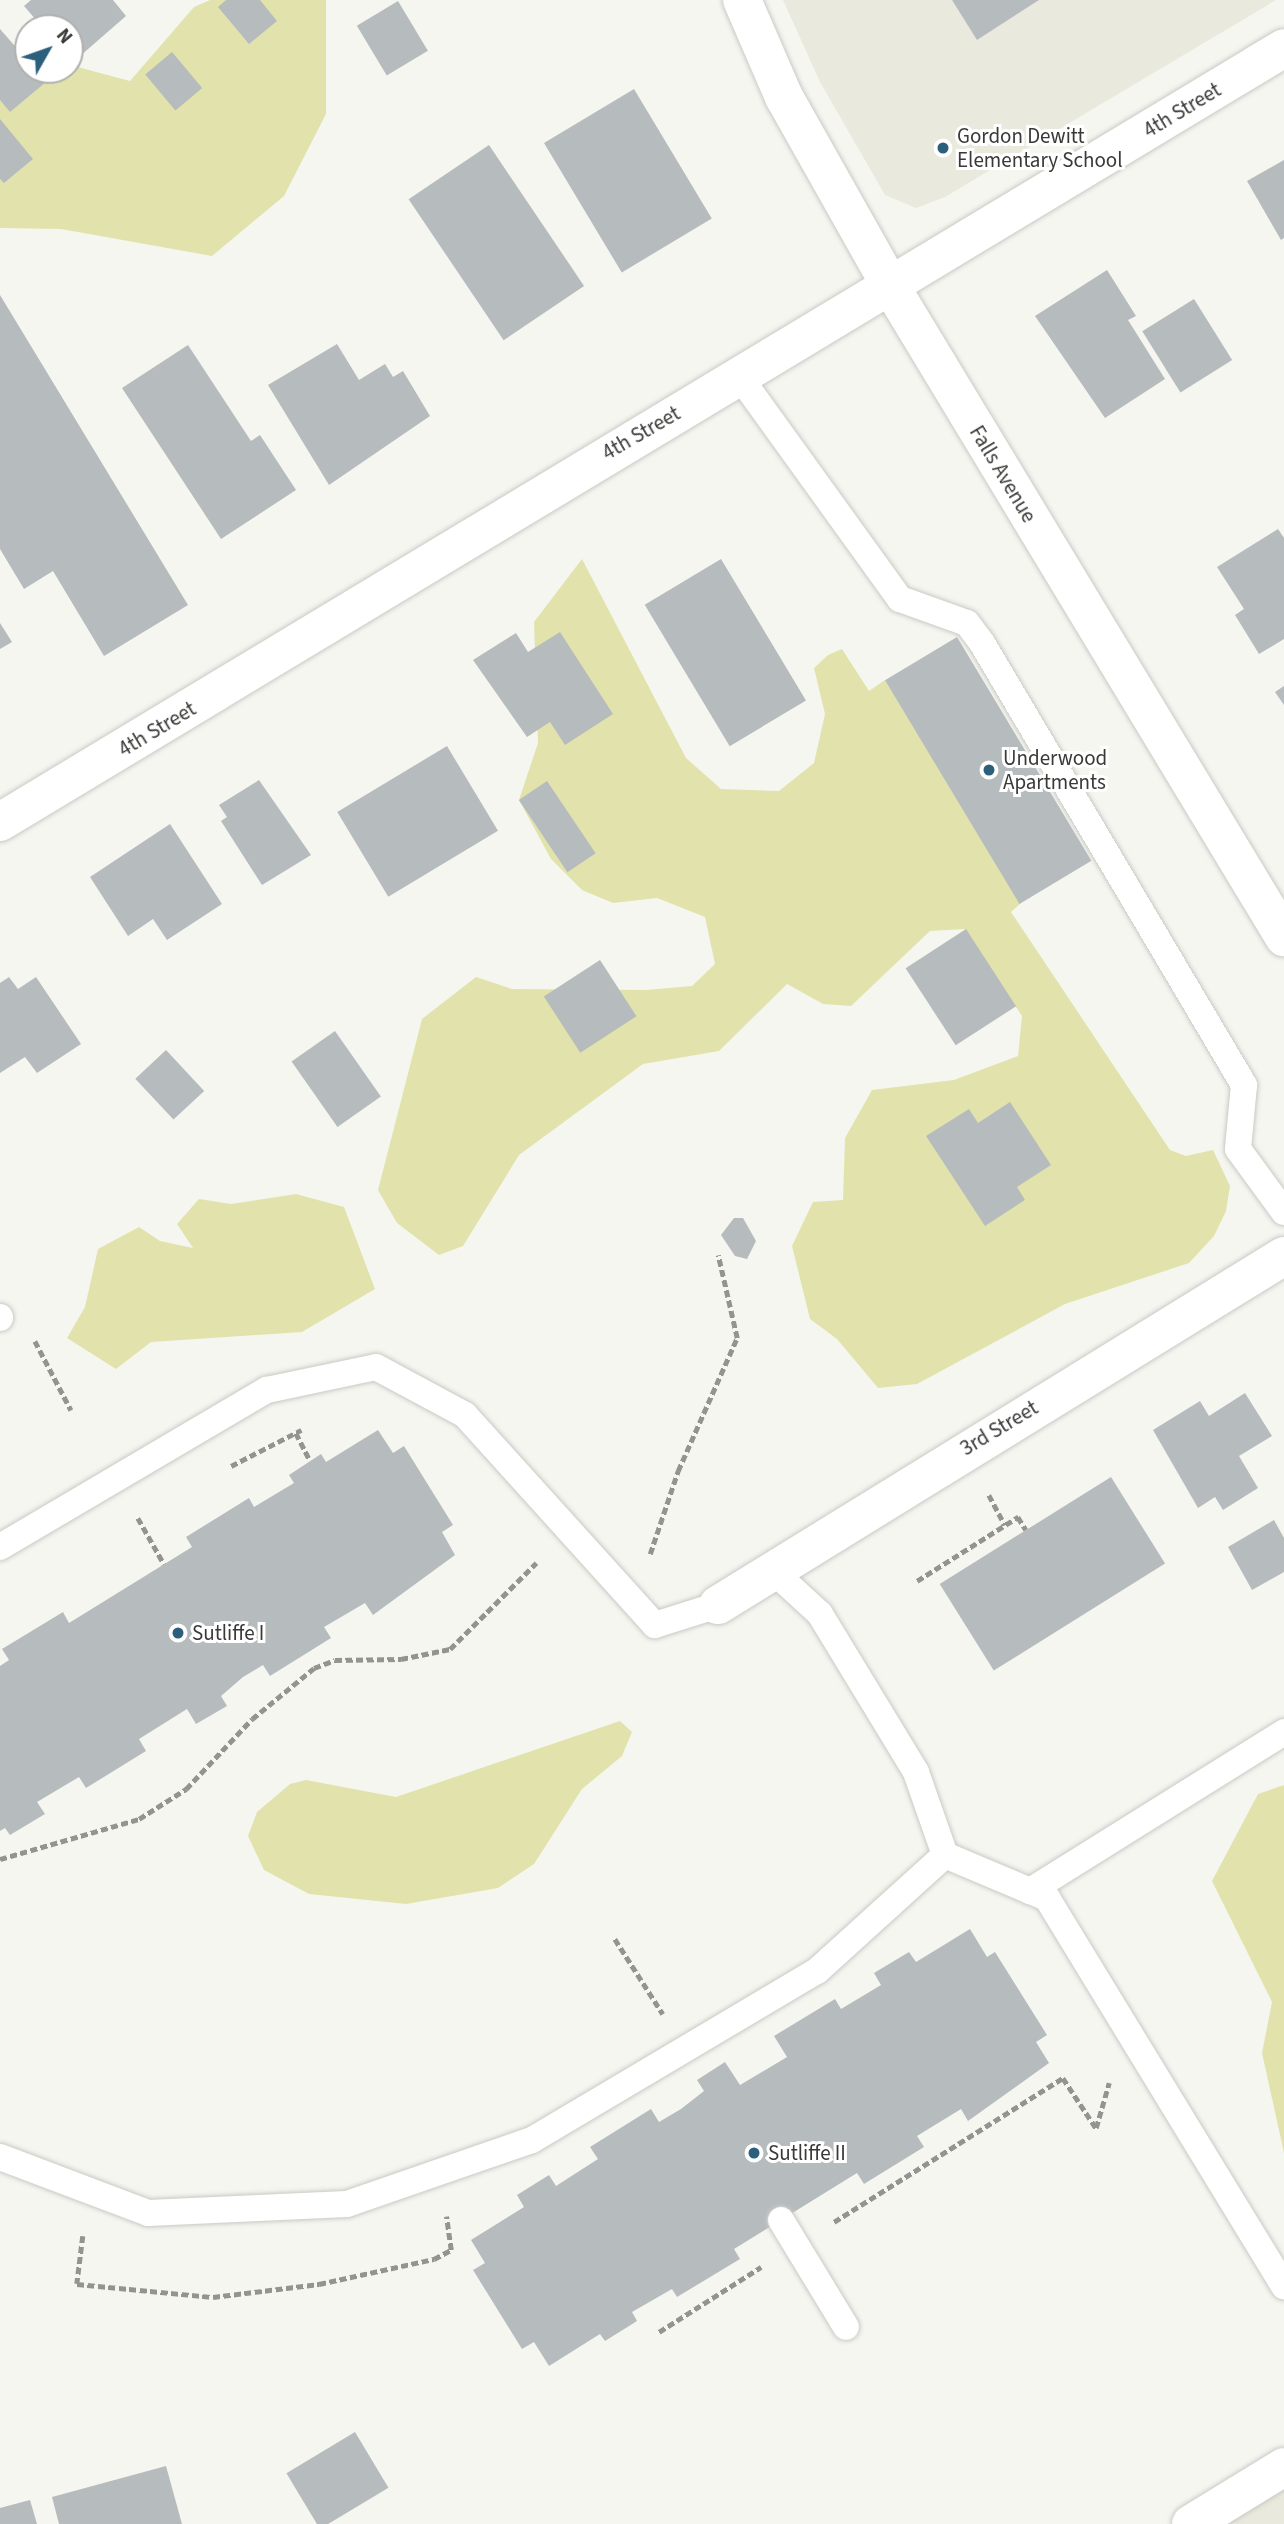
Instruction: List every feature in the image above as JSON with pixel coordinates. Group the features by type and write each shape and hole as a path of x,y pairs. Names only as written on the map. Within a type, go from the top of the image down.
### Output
{"street":[{"name":"Falls Avenue","path":"742,0 784,97 891,287 1284,937"},
{"name":"4th Street","path":"0,822 1284,48"},
{"name":"3rd Street","path":"718,1605 1284,1256"},
{"path":"1191,2524 1284,2467"}],"lane":[{"path":"739,376 900,599 967,623 982,643 1244,1085 1238,1149 1284,1212"},
{"path":"0,1547 267,1391 376,1367 466,1416 655,1625 718,1605"},
{"path":"772,1571 820,1614 903,1749 945,1855 1047,1898 1284,2286"},
{"path":"1030,1891 1284,1732"},
{"path":"0,2157 148,2213 347,2204 532,2140 817,1971 945,1855"},
{"path":"781,2220 846,2327"}],"path":[{"path":"628,1594 653,1550 678,1471 737,1338 718,1255"},
{"path":"31,1334 71,1410"},
{"path":"217,1473 308,1427"},
{"path":"296,1433 310,1461"},
{"path":"126,1523 149,1510"},
{"path":"137,1517 164,1564"},
{"path":"916,1581 1018,1517 1026,1530"},
{"path":"0,1858 139,1819 186,1789 252,1719 314,1668 344,1659 401,1659 450,1649 537,1565 530,1554"},
{"path":"615,1939 662,2013"},
{"path":"659,2332 1063,2078 1096,2128 1110,2080 1104,2068"},
{"path":"75,2225 84,2229 77,2284 213,2297 320,2284 434,2259 451,2250 443,2202"}],"shaded area":[{"name":"Gordon Dewitt Elementary School","path":"783,0 1276,0 945,197 916,208 885,195 820,82"},
{"path":"1284,2467 1284,2524 1191,2524"}],"green space":[{"path":"210,0 326,0 326,114 284,196 212,256 61,229 0,228 0,46 14,50 14,84 84,84 84,69 130,81 194,7"},
{"path":"582,559 686,758 721,789 779,791 814,763 825,714 814,668 828,655 842,649 869,691 885,680 1021,903 1011,912 1170,1150 1186,1156 1213,1150 1230,1186 1226,1211 1214,1236 1189,1263 1065,1304 917,1384 878,1388 837,1339 810,1319 792,1246 813,1202 843,1200 845,1138 872,1090 954,1080 1018,1056 1022,1016 965,929 930,931 851,1006 823,1004 787,984 719,1051 643,1064 519,1155 463,1246 439,1255 397,1223 378,1190 422,1019 476,977 512,989 646,990 692,986 715,964 705,917 657,898 613,903 582,890 551,859 519,800 538,743 534,622"},
{"path":"296,1194 344,1207 375,1289 302,1332 151,1342 116,1369 67,1338 85,1307 98,1249 139,1227 160,1241 193,1248 177,1224 199,1199 231,1204"},
{"path":"620,1721 632,1732 622,1756 582,1789 534,1864 498,1888 406,1904 309,1894 264,1870 248,1836 257,1812 290,1784 306,1780 396,1797"},
{"path":"1284,1785 1284,2153 1262,2053 1272,2002 1212,1881 1258,1794"}],"building":[{"path":"31,0 113,0 126,16 84,53 84,14 31,14 24,6"},
{"path":"226,0 260,0 277,21 249,44 218,7"},
{"path":"952,0 1039,0 977,40"},
{"path":"398,1 428,51 387,75 357,26"},
{"path":"0,29 14,45 14,84 44,84 10,112 0,100"},
{"path":"172,52 202,88 175,111 145,74"},
{"path":"634,89 712,218 622,273 544,143"},
{"path":"0,119 33,159 4,183 0,179"},
{"path":"489,145 584,286 504,340 409,199"},
{"path":"1284,160 1284,238 1281,240 1247,181"},
{"path":"1107,270 1136,316 1128,320 1165,379 1105,418 1035,316"},
{"path":"0,295 188,605 104,656 53,571 24,589 0,549"},
{"path":"1194,299 1232,360 1180,392 1142,331"},
{"path":"337,344 359,380 385,364 393,377 403,371 430,416 329,485 268,385"},
{"path":"188,345 251,441 260,435 296,490 221,539 122,388"},
{"path":"1278,529 1284,538 1284,639 1259,654 1235,615 1244,609 1217,567"},
{"path":"721,559 806,700 730,746 645,605"},
{"path":"0,623 12,642 0,649"},
{"path":"560,632 613,714 565,745 550,722 527,737 473,660 516,633 528,652"},
{"name":"Underwood Apartments","path":"957,637 1091,861 1019,904 885,680"},
{"path":"1284,686 1284,705 1275,692"},
{"path":"447,746 498,831 388,897 337,812"},
{"path":"259,780 311,855 262,885 221,821 227,817 219,805"},
{"path":"547,781 596,853 567,872 519,800"},
{"path":"170,824 222,904 167,940 153,919 128,936 90,877"},
{"path":"966,929 1016,1006 956,1045 906,968"},
{"path":"600,960 636,1016 580,1053 544,996"},
{"path":"9,977 18,989 36,977 81,1044 37,1073 25,1057 0,1073 0,983"},
{"path":"335,1031 381,1097 337,1127 292,1061"},
{"path":"166,1050 204,1091 173,1120 135,1079"},
{"path":"1010,1102 1051,1165 1017,1187 1025,1200 985,1226 926,1136 969,1109 978,1123"},
{"path":"734,1218 743,1218 756,1241 747,1259 735,1256 721,1235"},
{"path":"1245,1393 1272,1436 1239,1456 1258,1488 1223,1510 1215,1497 1198,1508 1153,1430 1200,1401 1209,1416"},
{"name":"Sutliffe I","path":"378,1430 393,1453 404,1446 453,1525 442,1532 455,1555 373,1615 365,1603 324,1627 331,1638 270,1676 263,1665 243,1677 221,1696 227,1706 196,1724 187,1709 139,1739 146,1751 86,1788 79,1777 37,1802 45,1814 10,1835 5,1828 0,1831 0,1666 9,1660 2,1649 63,1612 69,1623 192,1547 186,1537 249,1498 254,1507 294,1483 289,1475 321,1454 326,1462"},
{"path":"1111,1477 1165,1564 994,1671 940,1584"},
{"path":"1274,1520 1284,1538 1284,1572 1252,1590 1228,1547"},
{"name":"Sutliffe II","path":"970,1929 987,1957 995,1952 1047,2035 1036,2042 1049,2063 968,2121 961,2109 917,2136 924,2147 864,2184 857,2173 734,2249 740,2259 677,2297 672,2289 632,2312 637,2321 605,2341 600,2334 549,2366 534,2342 522,2349 473,2270 485,2263 471,2240 524,2207 517,2195 549,2175 556,2186 598,2159 590,2147 651,2109 659,2122 681,2109 704,2091 697,2080 725,2062 740,2085 787,2057 774,2036 835,1999 841,2009 881,1985 874,1973 909,1952 916,1962"},
{"path":"355,2432 388,2488 328,2524 317,2524 286,2473"},
{"path":"166,2466 182,2524 59,2524 52,2497"},
{"path":"30,2500 37,2524 0,2524 0,2508"}],"place":[{"name":"Gordon Dewitt Elementary School","path":"943,148"},
{"name":"Underwood Apartments","path":"989,770"},
{"name":"Sutliffe I","path":"178,1633"},
{"name":"Sutliffe II","path":"754,2153"}]}
